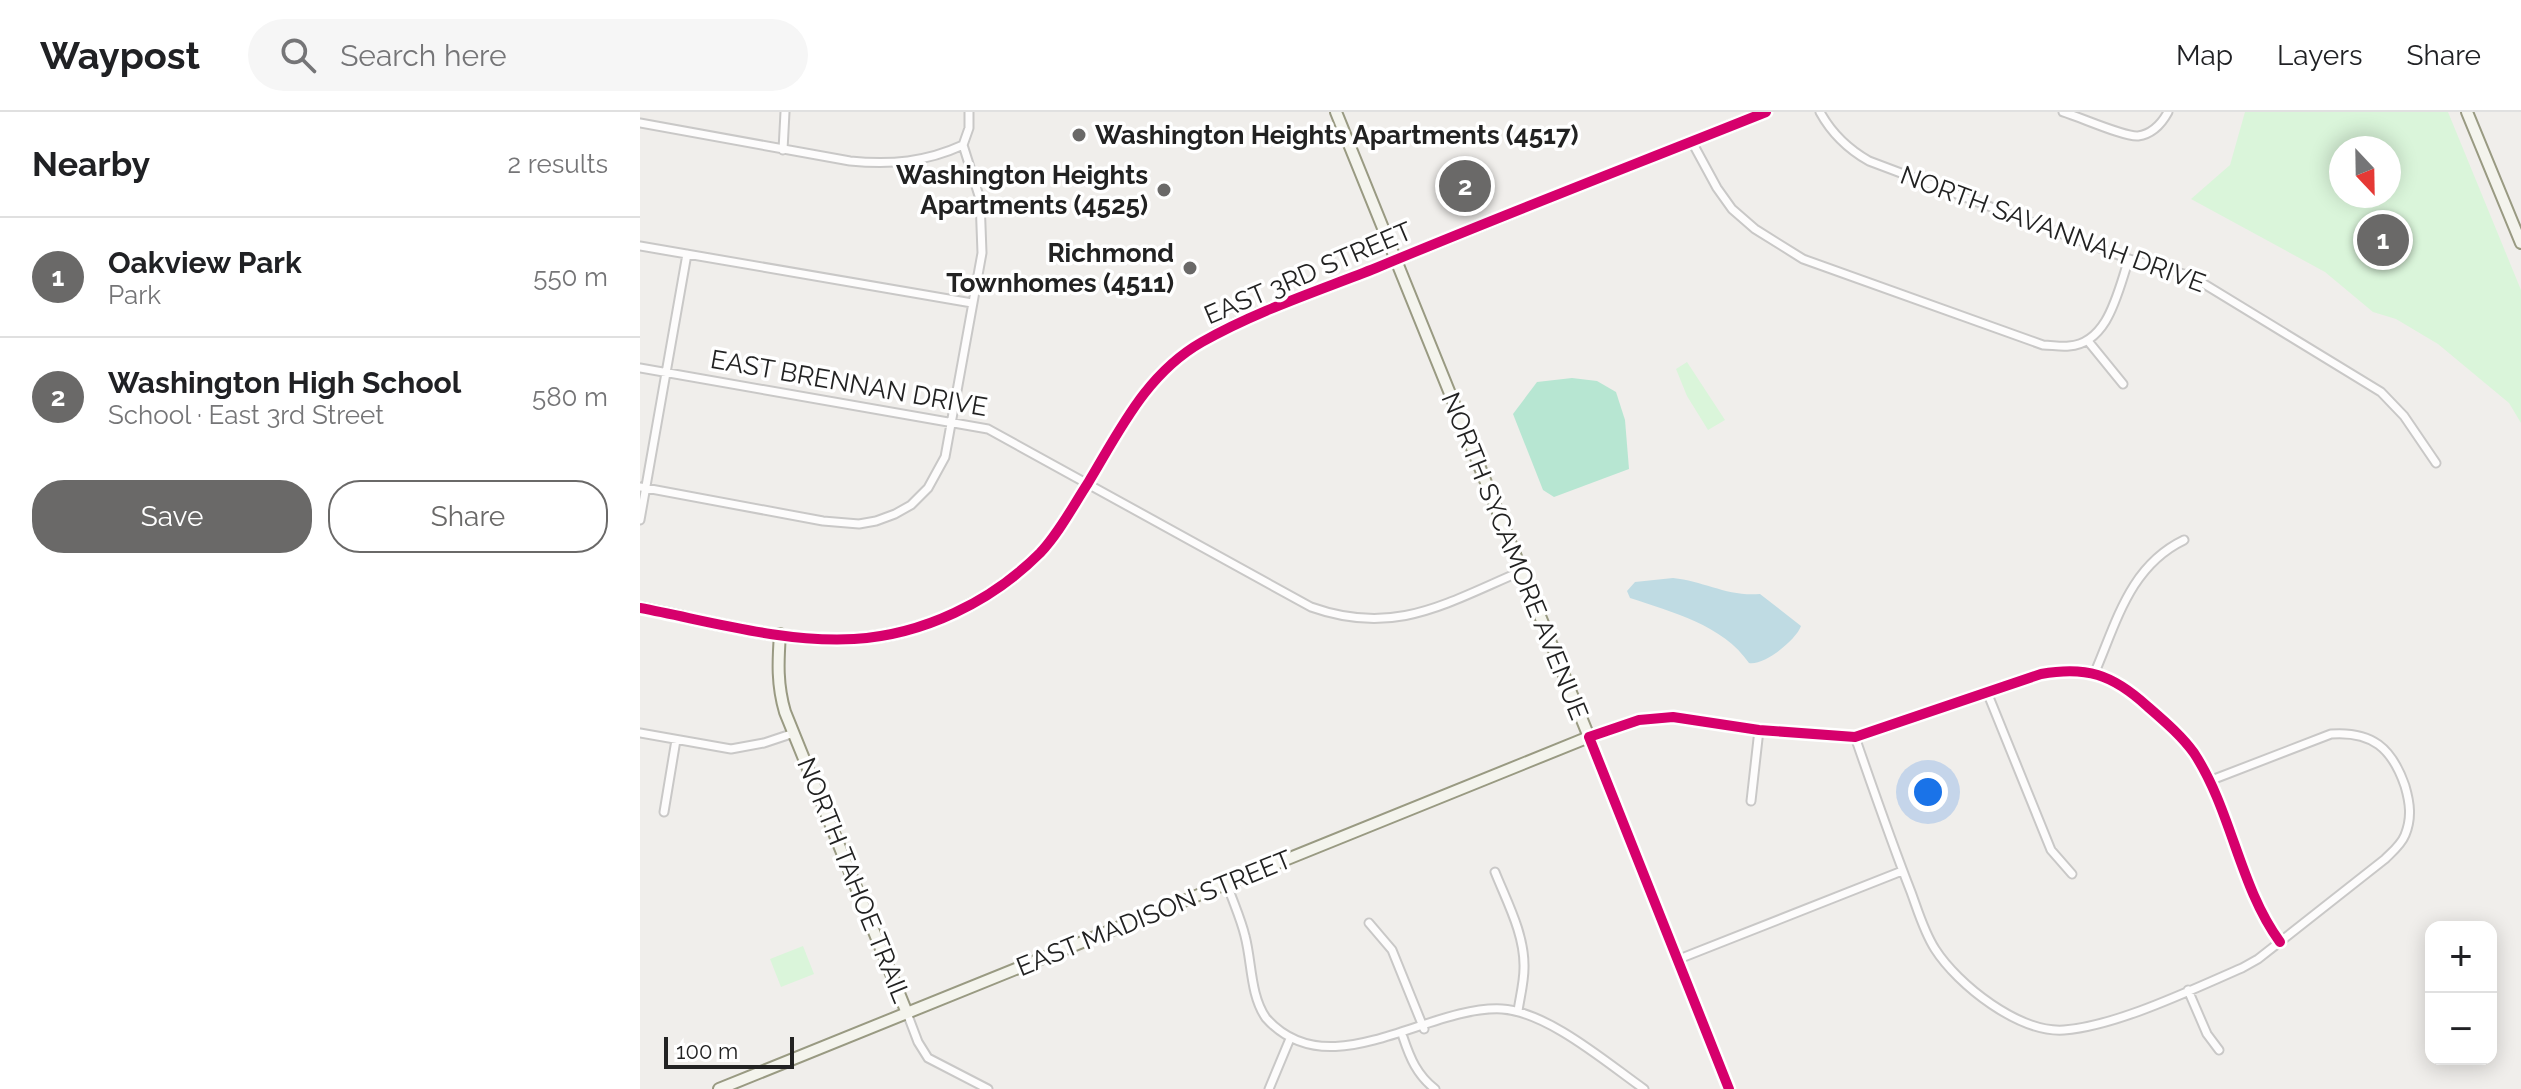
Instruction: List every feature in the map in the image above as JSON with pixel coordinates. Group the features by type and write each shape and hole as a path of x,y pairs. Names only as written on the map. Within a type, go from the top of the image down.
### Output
{"street":[{"path":"783,150 785,112"},
{"path":"642,488 823,521 859,524 876,521 911,505 928,488 945,457 982,253 983,222 975,175 963,145 969,128 969,112"},
{"name":"NORTH SYCAMORE AVENUE","path":"1336,112 1729,1089"},
{"name":"EAST 3RD STREET","path":"640,608 780,634 853,639 895,633 957,612 988,596 1041,551 1152,381 1173,361 1201,343 1228,328 1394,260 1766,112"},
{"name":"NORTH SAVANNAH DRIVE","path":"1820,112 1838,138 1869,161 2129,259 2191,276 2370,384 2404,416 2436,463"},
{"path":"2063,112 2135,136 2151,131 2168,112"},
{"path":"2467,112 2521,243"},
{"path":"640,123 850,161 895,164 949,152 963,145"},
{"path":"1692,142 1732,209 1755,229 1803,259 2043,345 2069,346 2088,341 2103,327 2129,259"},
{"path":"640,246 972,303"},
{"path":"640,520 642,488 687,254"},
{"path":"2088,341 2123,384"},
{"name":"EAST BRENNAN DRIVE","path":"640,368 988,429 1311,607 1334,616 1398,619 1422,613 1522,571"},
{"path":"2095,672 2142,571 2167,548 2184,540"},
{"name":"NORTH TAHOE TRAIL","path":"780,634 778,691 918,1042 928,1058 988,1089"},
{"path":"1589,737 1639,720 1673,717 1759,730 1855,737 2041,674 2066,670 2095,672 2131,693 2192,751 2209,781 2261,909 2280,942"},
{"path":"1987,692 2051,850 2072,874"},
{"path":"1751,801 1759,730"},
{"path":"1855,737 1928,937 1942,959 1968,984 2012,1019 2038,1029 2092,1026 2242,968 2385,859 2401,842 2409,825 2409,801 2398,767 2383,747 2351,732 2331,734 2209,781"},
{"path":"640,733 731,749 794,733"},
{"name":"EAST MADISON STREET","path":"719,1089 1589,737"},
{"path":"664,812 676,740"},
{"path":"1679,959 1902,871"},
{"path":"1495,872 1524,951 1518,1011"},
{"path":"1227,884 1245,936 1258,1004 1264,1016 1289,1041 1314,1051 1344,1054 1373,1049 1469,1012 1518,1011 1549,1025 1644,1089"},
{"path":"1369,923 1392,950 1424,1029"},
{"path":"2188,990 2207,1034 2219,1050"},
{"path":"1403,1037 1411,1062 1435,1089"},
{"path":"1269,1089 1289,1041"}],"green space":[{"path":"2245,112 2448,112 2521,290 2521,423 2509,403 2438,344 2396,319 2373,312 2325,272 2191,199 2230,165"},
{"path":"1687,362 1725,420 1708,430 1687,396 1676,369"},
{"path":"1572,378 1597,381 1616,392 1625,420 1629,469 1554,497 1543,490 1513,414 1537,382"},
{"path":"803,946 814,974 781,987 770,959"}],"water":[{"path":"1673,578 1737,593 1760,594 1801,626 1779,651 1763,660 1749,663 1711,629 1630,598 1627,591 1635,582"}],"cycle path":[{"path":"640,608 746,630 827,639 854,639 905,631 954,613 1000,587 1040,553 1060,528 1136,405 1165,370 1202,342 1288,302 1766,112"},
{"path":"1729,1089 1589,737 1639,720 1673,717 1759,730 1855,737 2041,674 2072,671 2098,675 2134,695 2172,728 2194,753 2218,799 2255,897 2280,942"}],"place":[{"name":"Washington Heights Apartments (4517)","path":"1079,135"},
{"name":"Washington High School","path":"1465,186"},
{"name":"Washington Heights Apartments (4525)","path":"1164,190"},
{"name":"Oakview Park","path":"2383,240"},
{"name":"Richmond Townhomes (4511)","path":"1190,268"}]}
